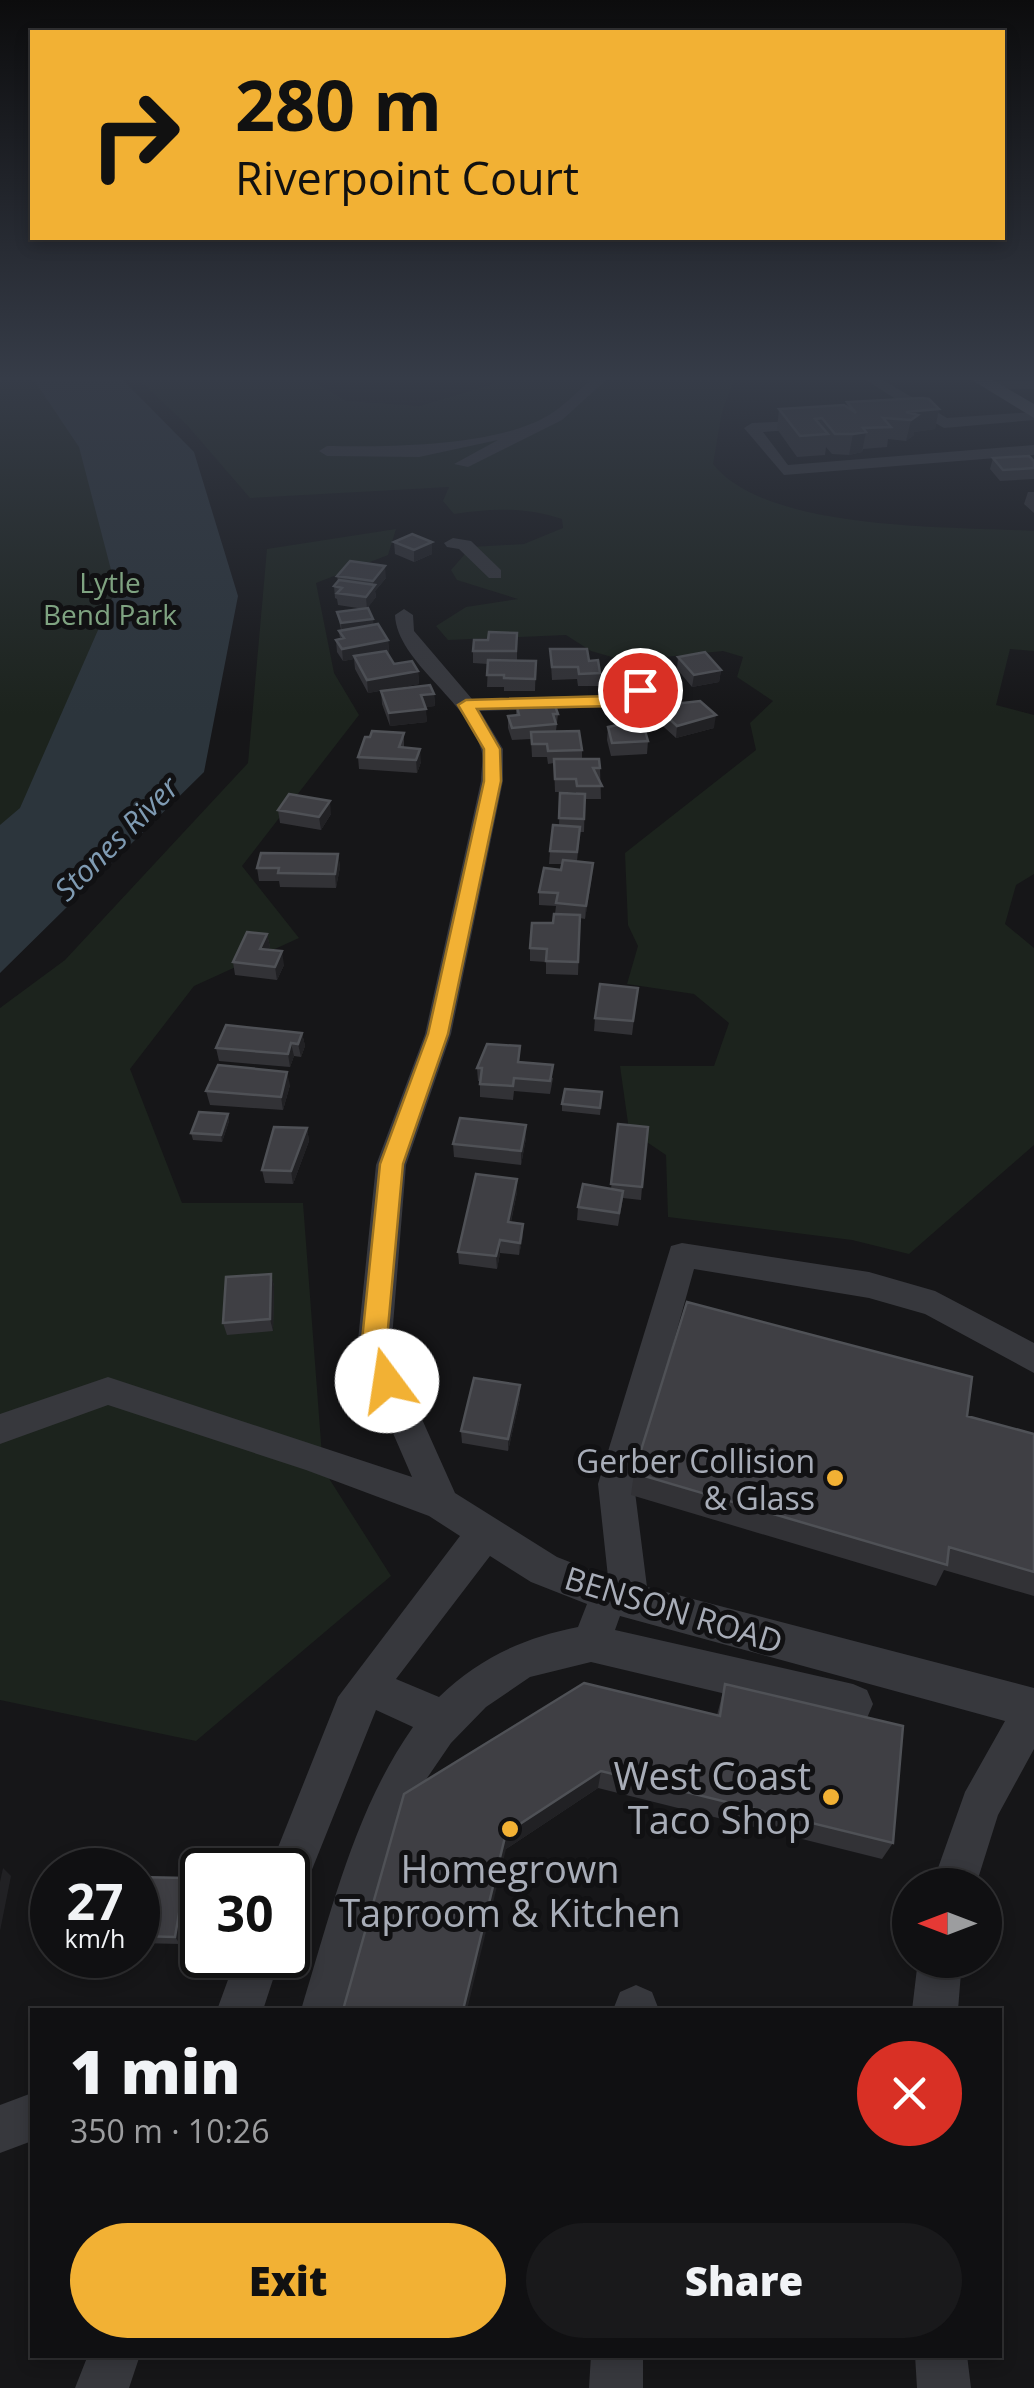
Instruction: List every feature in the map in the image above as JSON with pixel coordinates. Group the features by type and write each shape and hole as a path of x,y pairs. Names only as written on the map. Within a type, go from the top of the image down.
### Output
{"street":[{"path":"453,542 464,545 495,574"},
{"path":"404,615 405,632 466,705 492,749 492,781 438,1034 392,1164 374,1350 442,1504"},
{"path":"466,705 614,701 638,693 637,683"},
{"path":"590,1643 619,1598 616,1484 682,1256 869,1285 935,1304 1034,1359"},
{"name":"BENSON ROAD","path":"0,1429 21,1424 79,1394 108,1391 308,1454 442,1504 544,1570 619,1598 1034,1708"},
{"path":"299,1848 352,1711 486,1532"},
{"path":"325,2008 387,1804 416,1750 443,1719 517,1662 590,1643 853,1704"},
{"path":"368,1687 443,1719"},
{"path":"960,1868 980,1807 1034,1708"},
{"path":"241,2008 251,1978"},
{"path":"936,2008 939,1978"},
{"path":"0,2129 30,2118"},
{"path":"102,2388 113,2358"},
{"path":"616,2388 617,2358"},
{"path":"941,2358 944,2388"}],"green space":[{"name":"Lytle Bend Park","path":"0,491 169,491 0,952"},
{"path":"244,491 369,491 250,498"},
{"path":"447,491 751,491 816,514 862,521 1034,531 1034,651 1010,649 996,705 1034,715 1034,874 1016,885 1005,924 1034,948 1034,1145 909,1254 852,1240 668,1217 666,1155 629,1130 620,1066 714,1066 729,1023 694,994 627,984 638,946 628,925 625,853 756,750 750,723 773,701 737,677 743,657 723,651 626,661 591,651 566,635 448,640 436,626 466,607 518,599 457,580 451,570 471,547 524,544 563,528 562,519 535,512 454,514 443,501"},
{"path":"396,529 388,555 316,583 334,673 359,715 242,866 299,938 194,986 130,1069 182,1203 303,1203 323,1469 391,1576 196,1741 0,1700 0,1008 65,960 248,763 267,549"}],"water":[{"name":"Stones River","path":"91,491 206,491 238,596 204,772 0,973 0,825 20,808 116,589"}],"building":[{"path":"412,534 432,542 414,550 394,542"},
{"path":"350,561 385,566 373,581 337,576"},
{"path":"339,580 375,585 366,597 337,593 342,588 334,586"},
{"path":"368,608 373,619 341,623 337,612"},
{"path":"378,624 388,640 342,649 336,640 344,638 339,631"},
{"path":"489,632 517,633 516,651 473,651 474,640 488,640"},
{"path":"550,649 587,649 589,661 598,660 600,673 579,674 578,667 552,667"},
{"path":"386,651 394,664 412,661 418,671 367,680 354,656"},
{"path":"705,652 721,670 694,675 678,657"},
{"path":"488,660 536,661 535,679 487,675"},
{"path":"430,685 434,694 421,695 426,709 389,713 381,691"},
{"path":"553,700 558,714 553,714 556,724 512,728 508,716 519,715 516,703"},
{"path":"700,701 716,715 677,726 656,706"},
{"path":"642,720 648,741 612,743 608,727"},
{"path":"372,731 404,733 399,747 420,749 416,760 358,757 365,737 370,737"},
{"path":"579,731 582,750 548,751 547,744 532,744 531,732"},
{"path":"554,759 599,759 600,768 593,768 602,786 577,786 576,779 555,779"},
{"path":"560,793 585,794 584,819 559,818"},
{"path":"289,794 330,801 319,817 278,810"},
{"path":"553,825 580,827 577,852 550,851"},
{"path":"261,853 338,854 335,874 278,873 279,868 257,868"},
{"path":"563,860 593,863 586,906 556,903 558,893 539,892 544,868 561,870"},
{"path":"554,914 580,915 578,962 546,961 547,949 530,948 532,923 553,923"},
{"path":"247,932 267,934 260,949 282,951 275,967 233,962"},
{"path":"600,984 638,988 633,1021 595,1018"},
{"path":"226,1025 302,1033 298,1044 291,1043 288,1054 216,1048"},
{"path":"487,1044 520,1046 518,1062 553,1065 550,1081 514,1078 513,1086 480,1084 482,1068 477,1068"},
{"path":"218,1065 287,1072 281,1097 206,1091"},
{"path":"565,1089 602,1092 600,1108 562,1104"},
{"path":"199,1112 228,1114 221,1135 191,1133"},
{"path":"460,1118 526,1125 521,1151 453,1144"},
{"path":"618,1124 648,1127 642,1187 611,1184"},
{"path":"274,1127 307,1128 291,1171 262,1170"},
{"path":"476,1174 517,1179 508,1222 523,1224 520,1243 500,1240 496,1256 458,1252"},
{"path":"583,1184 623,1191 619,1213 578,1207"},
{"path":"271,1274 270,1319 223,1323 226,1277"},
{"name":"Gerber Collision & Glass","path":"687,1302 972,1377 967,1416 1034,1434 1034,1572 949,1547 947,1565 634,1473"},
{"path":"474,1378 520,1385 508,1439 461,1431"},
{"path":"584,1683 720,1716 725,1684 903,1726 893,1843 601,1771 506,1833 463,2008 344,2008 404,1794"},
{"path":"160,1877 180,1878 175,1937 160,1937"}],"place":[{"name":"Gerber Collision & Glass","path":"835,1478"},
{"name":"West Coast Taco Shop","path":"831,1797"},
{"name":"Homegrown Taproom & Kitchen","path":"510,1829"}],"route":[{"path":"387,1381 374,1350 392,1164 438,1034 467,913 492,781 492,749 466,705 614,701 640,690"}]}
